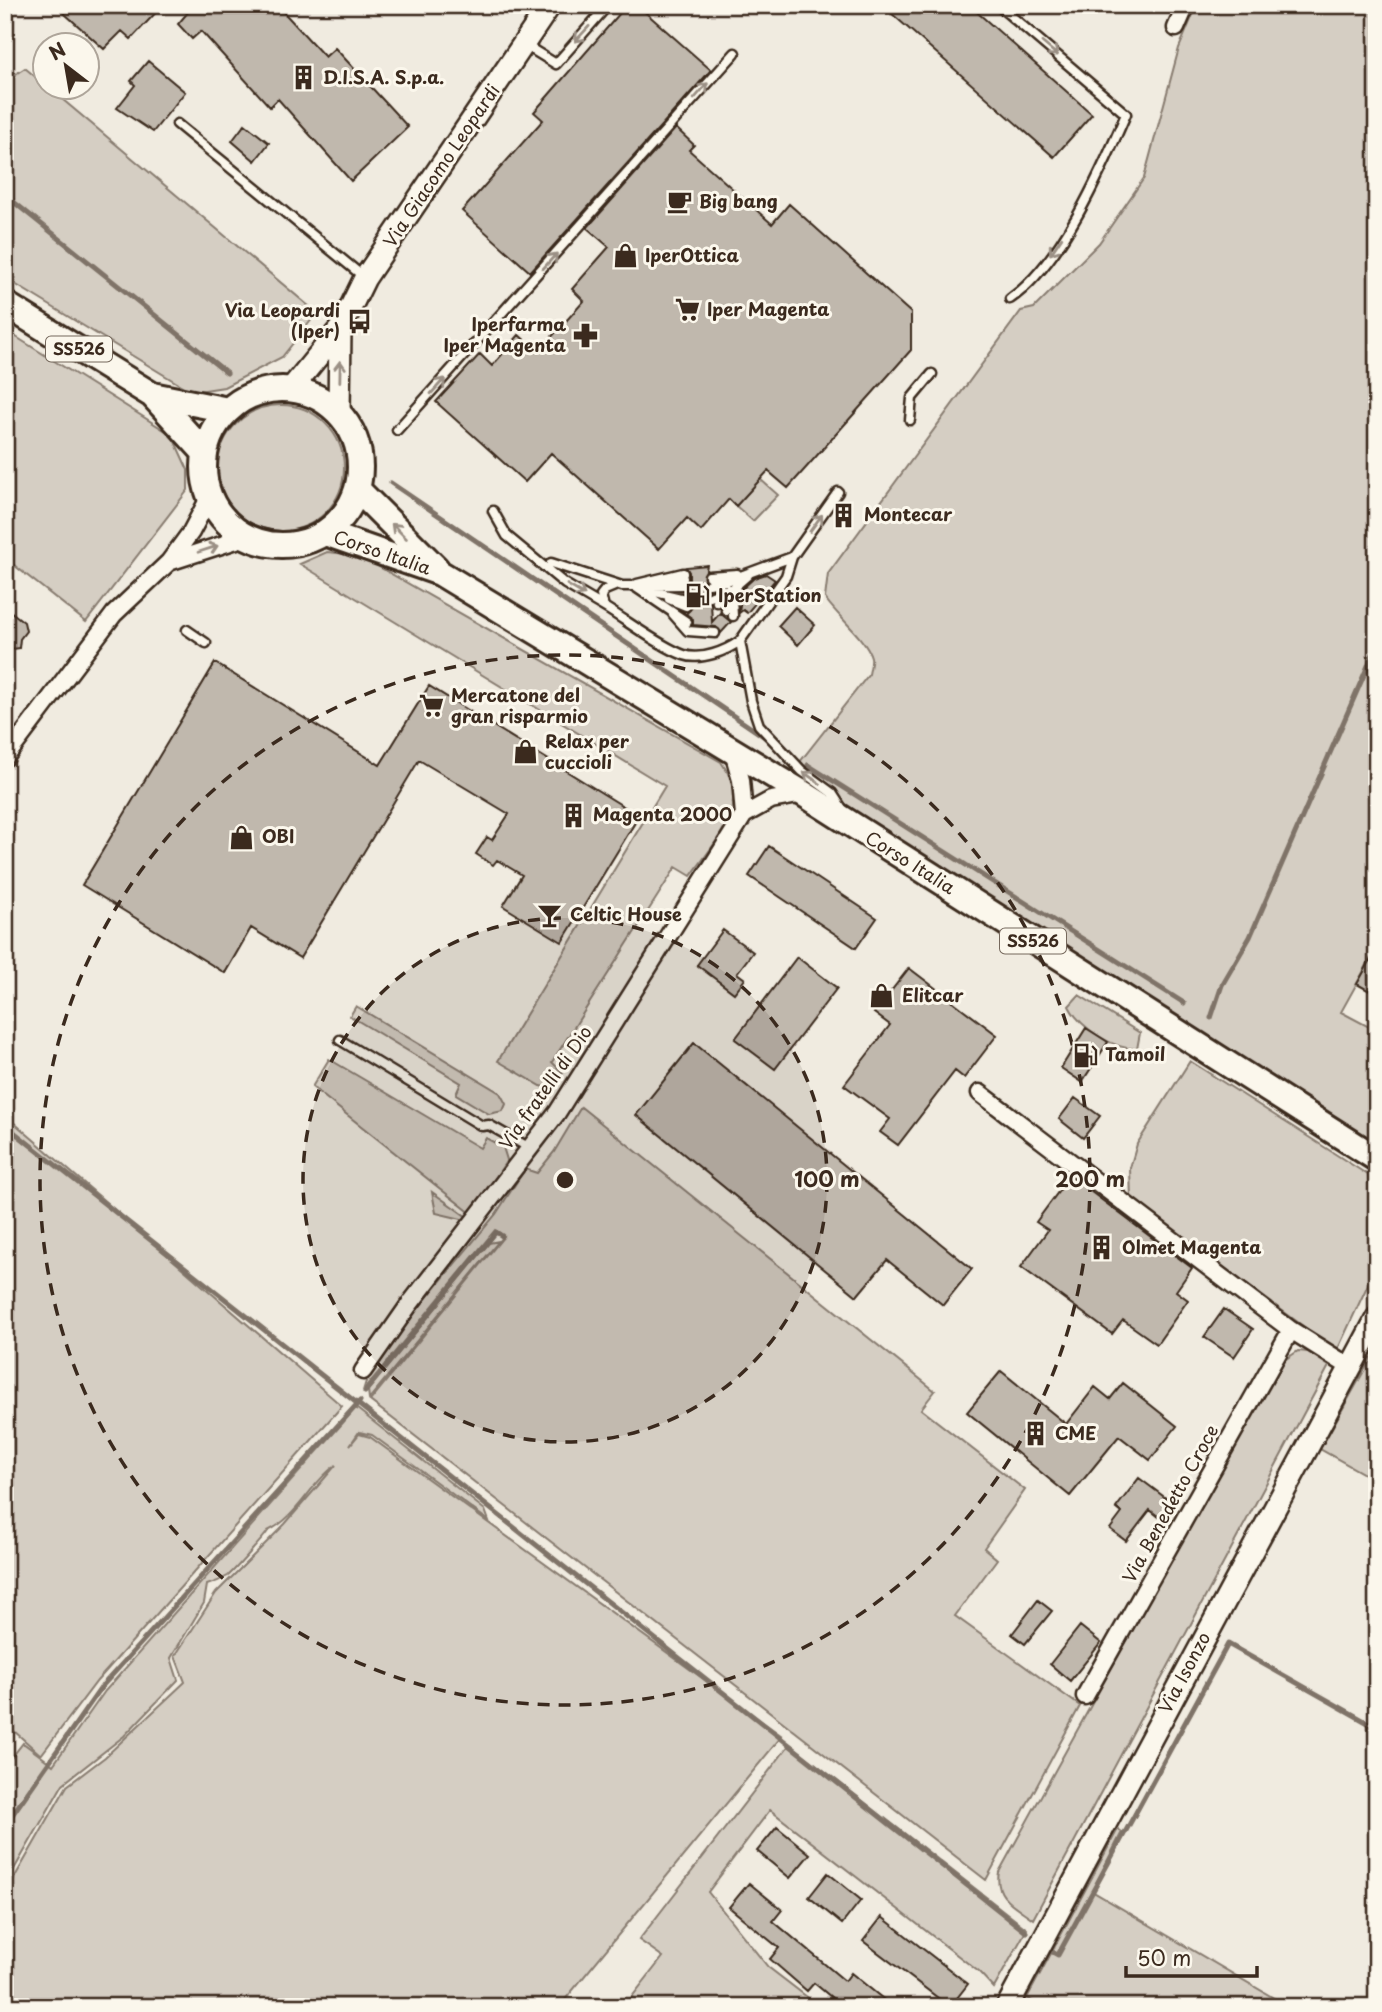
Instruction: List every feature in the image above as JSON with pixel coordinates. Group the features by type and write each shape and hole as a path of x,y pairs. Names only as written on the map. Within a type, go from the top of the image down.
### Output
{"main road":[{"name":"SS526","path":"5,304 152,395 205,452"},
{"path":"291,389 317,396 339,413 348,424 358,449 357,489 345,514 325,533 286,545 246,537 224,521 209,498 203,471 211,432 228,410 251,394 291,389"},
{"name":"SS526","path":"152,395 228,410"},
{"name":"Corso Italia","path":"357,489 440,573"},
{"name":"Corso Italia","path":"325,533 440,573 804,794 1072,969 1377,1159"}],"street":[{"name":"Via Giacomo Leopardi","path":"291,389 340,329 365,278 550,5"},
{"path":"1176,28 1185,5"},
{"name":"Via Giacomo Leopardi","path":"339,413 340,329"},
{"path":"5,758 114,614 169,562 191,533 209,498"},
{"path":"169,562 246,537"},
{"path":"733,752 741,780 744,815 771,800 804,794"},
{"name":"Via fratelli di Dio","path":"363,1371 528,1147 557,1113 744,815"},
{"path":"980,1093 1291,1330 1350,1367"},
{"name":"Via Isonzo","path":"1007,2007 1377,1318"},
{"name":"Via Benedetto Croce","path":"1085,1696 1291,1330"}],"lane":[{"path":"525,45 556,64 608,5"},
{"path":"998,5 1126,114 1094,190 1029,286 1010,299"},
{"path":"397,430 735,53"},
{"path":"177,124 365,278"},
{"path":"910,420 912,398 932,374"},
{"path":"493,511 507,536 565,584 684,656 713,654 740,641 786,576 792,557 838,492"},
{"path":"721,607 744,577 760,567 792,557"},
{"path":"551,563 685,602"},
{"path":"732,574 744,577 709,577 732,574"},
{"path":"721,607 732,597 744,577"},
{"path":"634,586 683,579"},
{"path":"604,607 601,595 620,585"},
{"path":"634,586 687,619"},
{"path":"721,607 732,597"},
{"path":"672,612 688,631 715,633"},
{"path":"187,630 206,643"},
{"path":"740,641 751,701 759,724 802,771 832,793 856,829"},
{"path":"340,1040 482,1126 489,1125 528,1147"}],"shaded area":[{"path":"1197,5 1377,5 1377,947 1341,1012 1377,1031 1377,1143 792,772 869,674 871,657 864,643 825,598 828,574 1021,311 1034,308 1099,243 1144,178 1179,48"},
{"path":"25,68 32,74 32,102 66,102 317,313 282,357 224,387 192,392 5,278 5,81"},
{"path":"5,330 172,435 188,470 188,490 86,622 5,558"},
{"path":"281,405 305,410 326,423 339,444 344,468 339,492 326,513 305,526 281,531 257,526 236,513 223,492 218,468 223,444 236,423 257,410"},
{"path":"760,479 778,495 753,521 736,506"},
{"path":"327,552 358,555 721,762 730,777 732,807 720,835 691,876 676,867 552,1062 563,1073 550,1088 541,1086 498,1061 665,786 300,564"},
{"path":"1079,995 1140,1033 1137,1049 1108,1041 1081,1022 1069,1006"},
{"path":"356,1006 500,1093 506,1104 503,1111 489,1114 456,1094 461,1083 350,1016"},
{"path":"329,1059 480,1148 486,1138 503,1147 507,1160 472,1214 312,1087"},
{"path":"1190,1061 1368,1175 1369,1183 1377,1190 1377,1265 1337,1351 1131,1199 1130,1168 1137,1144"},
{"path":"581,1107 935,1391 921,1409 1025,1490 984,1548 997,1559 955,1616 1080,1706 986,1880 370,1401 504,1236 495,1230 363,1391 371,1365 496,1214 525,1169 537,1173 554,1152"},
{"path":"5,1115 342,1406 97,1681 41,1755 5,1723"},
{"path":"432,1192 467,1217 466,1220 436,1213"},
{"path":"499,1241 369,1399 368,1390 489,1243"},
{"path":"1377,1348 1377,1481 1320,1449"},
{"path":"1298,1351 1308,1352 1329,1366 1033,1919 1007,1900 998,1881 999,1872 1280,1363"},
{"path":"356,1408 485,1510 489,1521 372,1435 359,1432 350,1445 359,1434 370,1437 782,1736 559,2007 18,2007 5,1995 5,1894 67,1786 105,1757 185,1682 175,1656 216,1593 285,1524 336,1465 288,1517 268,1531 228,1576 207,1585 204,1603 171,1658 178,1680 124,1736 63,1784 5,1885 5,1766 23,1743 53,1765 105,1691"},
{"path":"790,1744 1027,1929 994,1988 979,1972 770,1810 708,1892 768,1967 820,2007 624,2007 663,1957 639,1940"},
{"path":"1118,1829 1122,1832 1092,1891 1289,2007 1043,2007 1027,1998"}],"building":[{"path":"55,5 163,5 131,39 122,31 104,49 102,32 85,32"},
{"name":"D.I.S.A. S.p.a.","path":"194,5 277,5 325,57 335,48 408,127 351,181 278,99 270,107 201,31 192,39 178,24"},
{"path":"627,5 637,5 711,70 530,272 462,211 543,120 534,112"},
{"path":"882,5 969,5 1092,114 1054,157"},
{"path":"148,61 185,92 153,132 117,108 135,85 131,81"},
{"path":"245,124 269,143 255,161 232,141"},
{"path":"676,128 694,145 689,150 772,224 789,204 911,313 911,350 788,488 768,471 736,506 729,499 701,531 687,518 659,549 551,453 525,482 436,402 480,354 492,366 519,335 538,352 584,301 572,289 609,247 587,228"},
{"path":"707,565 703,584 709,590 704,597 711,603 712,622 720,613 731,622 721,633 716,627 693,625 693,619 686,614 693,606 691,596 684,592 689,586 689,572 686,567"},
{"path":"766,574 775,580 747,613 743,610 739,613 742,589 754,578"},
{"path":"5,607 24,622 26,631 20,639 19,648 5,650"},
{"path":"795,607 815,625 798,645 778,626"},
{"name":"OBI","path":"215,663 380,765 429,686 639,816 562,942 503,906 522,875 497,860 493,865 476,854 487,837 492,840 509,814 419,760 300,958 251,928 225,973 82,885"},
{"path":"769,846 877,918 856,948 749,876"},
{"path":"723,930 753,952 737,973 745,979 734,993 697,965"},
{"path":"1377,949 1377,995 1357,984"},
{"path":"797,957 837,988 775,1069 735,1039"},
{"path":"909,968 997,1035 964,1078 955,1071 898,1145 880,1132 890,1119 844,1085 890,1025 874,1013"},
{"path":"1086,1028 1108,1042 1082,1082 1061,1068"},
{"path":"694,1043 972,1269 943,1305 887,1260 857,1296 636,1115"},
{"path":"1075,1098 1100,1116 1083,1138 1059,1119"},
{"name":"Olmet Magenta","path":"1070,1176 1192,1268 1176,1291 1188,1300 1157,1344 1123,1320 1112,1334 1021,1267 1048,1230 1036,1222"},
{"path":"1224,1309 1253,1329 1234,1357 1204,1337"},
{"name":"CME","path":"1001,1371 1066,1424 1095,1387 1110,1399 1123,1383 1177,1426 1150,1460 1119,1436 1070,1496 967,1412"},
{"path":"1139,1478 1171,1502 1159,1517 1150,1510 1126,1541 1110,1529 1122,1513 1116,1508"},
{"path":"1038,1600 1052,1611 1025,1644 1012,1634"},
{"path":"1080,1626 1101,1643 1070,1681 1050,1664"},
{"path":"777,1827 810,1854 790,1878 757,1851"},
{"path":"828,1873 861,1900 842,1924 809,1897"},
{"path":"749,1883 782,1910 773,1921 845,1981 851,1973 893,2007 843,2007 814,1983 807,1991 770,1959 779,1948 729,1907"},
{"path":"882,1917 968,1984 950,2007 863,1941"}],"waterway":[{"path":"5,195 227,373"},
{"path":"391,483 769,740"},
{"path":"1211,1018 1222,985 1250,937 1377,645"},
{"path":"808,765 1184,1003"},
{"path":"5,1125 1026,1932"},
{"path":"365,1392 496,1232 502,1236"},
{"path":"5,1825 103,1685 360,1401"},
{"path":"1049,1950 1058,1955 1228,1644 1377,1728"}],"place":[{"name":"D.I.S.A. S.p.a.","path":"303,78"},
{"name":"Big bang","path":"679,202"},
{"name":"IperOttica","path":"625,256"},
{"name":"Iper Magenta","path":"687,310"},
{"name":"Via Leopardi (Iper)","path":"360,321"},
{"name":"Iperfarma Iper Magenta","path":"586,335"},
{"name":"Montecar","path":"844,515"},
{"name":"IperStation","path":"698,596"},
{"name":"Mercatone del gran risparmio","path":"431,706"},
{"name":"Relax per cuccioli","path":"525,752"},
{"name":"Magenta 2000","path":"573,815"},
{"name":"OBI","path":"242,837"},
{"name":"Celtic House","path":"550,915"},
{"name":"Elitcar","path":"882,996"},
{"name":"Tamoil","path":"1085,1055"},
{"name":"Olmet Magenta","path":"1102,1248"},
{"name":"CME","path":"1035,1434"}]}
